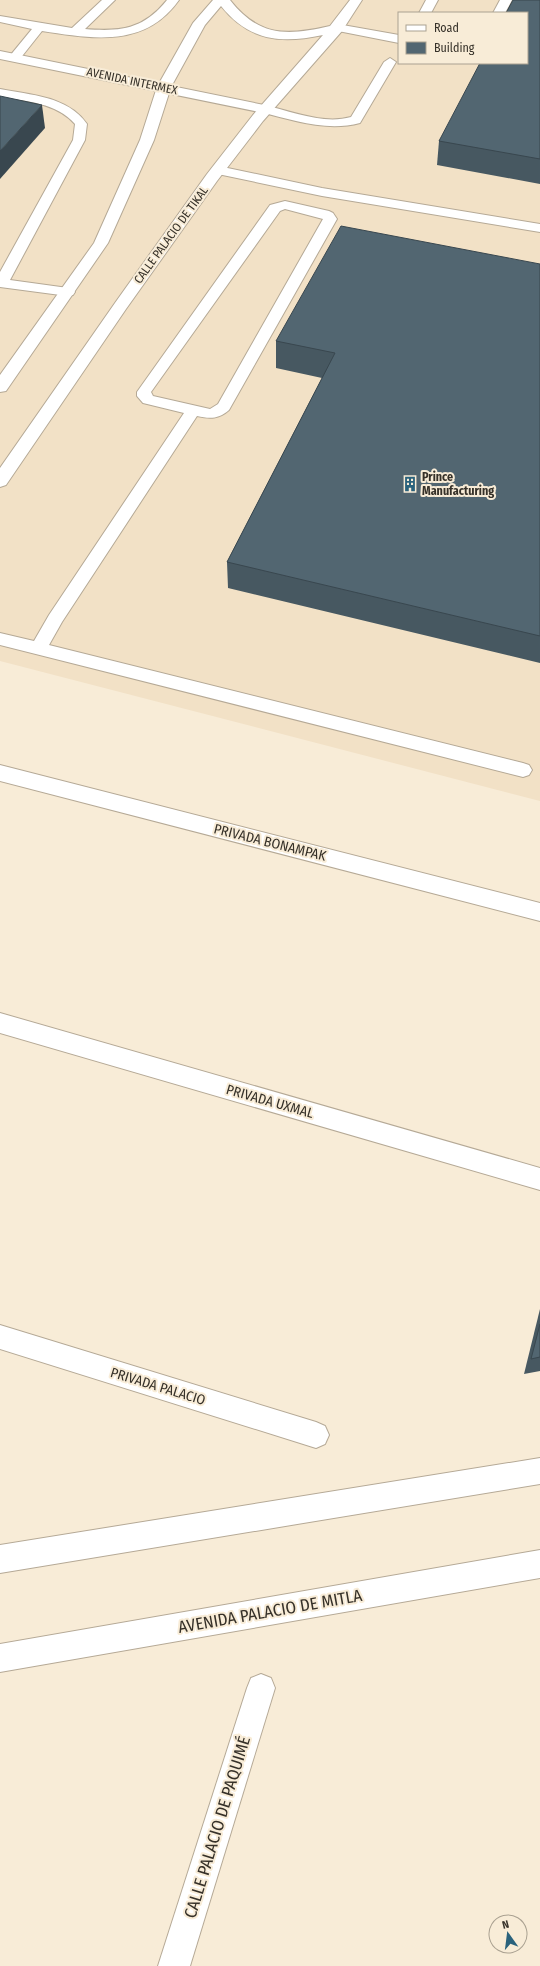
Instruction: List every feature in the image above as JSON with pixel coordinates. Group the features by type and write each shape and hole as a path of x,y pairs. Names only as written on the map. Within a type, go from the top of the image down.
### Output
{"street":[{"path":"0,387 101,243 147,140 164,87 199,24 220,0"},
{"path":"223,0 237,16 251,28 276,35 299,36 337,28"},
{"name":"CALLE PALACIO DE TIKAL","path":"0,481 102,332 218,170 264,109 305,66 337,28 356,0"},
{"name":"AVENIDA INTERMEX","path":"0,55 164,87 264,109"},
{"name":"PRIVADA BONAMPAK","path":"0,773 540,912"},
{"name":"PRIVADA UXMAL","path":"0,1023 540,1179"},
{"name":"PRIVADA PALACIO","path":"0,1337 316,1435"},
{"path":"0,1559 540,1471"},
{"name":"AVENIDA PALACIO DE MITLA","path":"0,1658 540,1564"},
{"name":"CALLE PALACIO DE PAQUIMÉ","path":"174,1966 261,1688"}],"lane":[{"path":"76,32 109,0"},
{"path":"0,19 76,32 111,33 131,31 148,25 159,16 173,0"},
{"path":"426,12 432,0"},
{"path":"500,12 506,0"},
{"path":"16,57 40,26"},
{"path":"337,28 398,38"},
{"path":"264,109 331,123 350,122 356,120 390,62"},
{"path":"0,93 59,106 75,115 81,124 79,140 1,283 68,292"},
{"path":"218,170 322,192 540,228"},
{"path":"285,205 328,216 330,219 224,407 218,412 210,414 193,410 148,400 144,396 144,392 275,208 285,205"},
{"path":"38,648 55,619 193,410"},
{"path":"0,639 523,770"}],"shaded area":[{"path":"0,0 540,0 540,801 0,661"}],"building":[{"path":"513,0 540,0 540,159 439,141 479,64 528,64 528,12 507,12"},
{"path":"0,96 42,105 0,151"},
{"name":"Prince Manufacturing","path":"341,226 540,264 540,636 227,562 335,353 276,341"},
{"path":"540,1324 540,1357 531,1359"}],"place":[{"name":"Prince Manufacturing","path":"410,484"}]}
